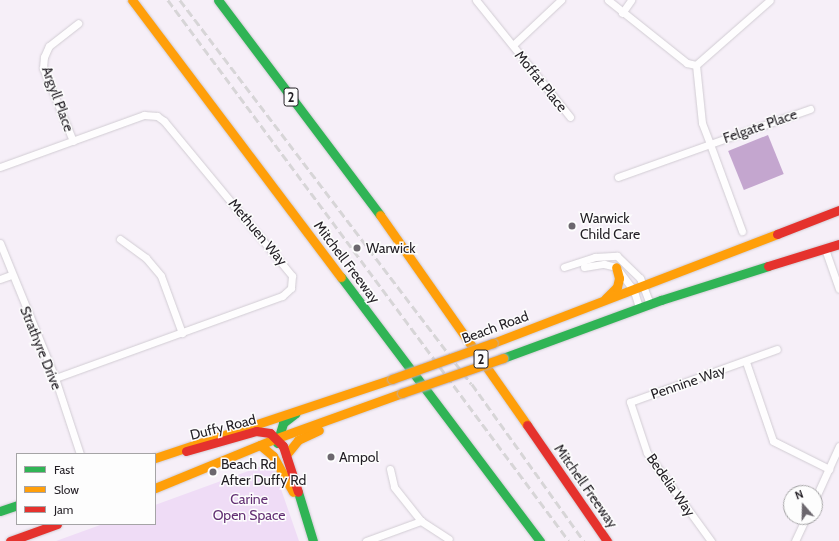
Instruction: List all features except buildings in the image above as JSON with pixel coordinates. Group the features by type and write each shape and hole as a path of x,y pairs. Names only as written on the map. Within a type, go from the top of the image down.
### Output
{"main road":[{"name":"Mitchell Freeway","path":"132,0 540,541"},
{"name":"Mitchell Freeway","path":"219,0 406,250 607,541"},
{"name":"Beach Road","path":"156,458 392,379 493,343 645,287 839,210"},
{"path":"156,488 277,438 503,358 639,307 839,244"},
{"path":"598,304 617,287 616,267"},
{"path":"286,455 298,440 372,404"},
{"path":"293,492 277,438 286,419 304,408"},
{"name":"Duffy Road","path":"174,452 200,449 256,431 270,433 277,438"},
{"path":"277,438 286,455 301,508 313,541"},
{"path":"260,445 272,456 301,508"},
{"path":"0,511 16,505"},
{"path":"10,541 54,525"}],"street":[{"name":"Moffat Place","path":"476,0 570,117"},
{"name":"Moffat Place","path":"513,45 561,0"},
{"path":"608,0 622,13 687,63 696,65 770,0"},
{"path":"622,13 631,0"},
{"name":"Argyll Place","path":"73,141 44,68 44,57 49,46 78,23"},
{"name":"Felgate Place","path":"696,65 702,123 742,231"},
{"name":"Felgate Place","path":"618,177 810,109"},
{"name":"Methuen Way","path":"0,167 144,115 160,117 291,271 292,285 282,296 55,378"},
{"path":"120,240 146,258 160,276 182,333"},
{"name":"Strathyre Drive","path":"0,243 11,275 55,378 80,453"},
{"path":"825,249 839,289"},
{"path":"564,267 595,257 617,256 638,276 645,287 650,304"},
{"path":"584,267 604,264 616,267 634,291 639,307"},
{"path":"0,279 11,275"},
{"name":"Pennine Way","path":"630,402 746,362 777,348"},
{"path":"746,362 773,441 829,469"},
{"name":"Bedelia Way","path":"630,402 647,453 711,541"},
{"path":"822,485 839,446"},
{"path":"390,469 394,487 421,521 449,539"},
{"path":"366,541 421,521"},
{"path":"795,541 802,525"}],"green space":[{"name":"Carine Open Space","path":"265,465 274,469 299,541 56,541 100,525 156,525 156,505"}],"shaded area":[{"path":"768,135 784,174 744,190 728,151"}],"railway":[{"path":"168,0 569,541"},
{"path":"180,0 472,384 584,541"}],"traffic: fast":[{"path":"218,0 380,215"},
{"path":"503,358 661,300 768,266"},
{"path":"341,277 540,541"},
{"path":"277,443 283,423 296,413"},
{"path":"298,492 313,541"},
{"path":"0,511 16,505"}],"traffic: slow":[{"path":"132,0 341,277"},
{"path":"380,215 527,425"},
{"path":"493,343 777,234"},
{"path":"605,299 617,287 619,278 616,267"},
{"path":"392,379 493,343"},
{"path":"402,393 503,358"},
{"path":"156,458 392,379"},
{"path":"156,488 277,438 402,393"},
{"path":"286,455 298,440 319,430"},
{"path":"260,445 273,456 293,492"}],"traffic: jam":[{"path":"777,234 839,210"},
{"path":"768,266 839,244"},
{"path":"527,425 607,541"},
{"path":"186,451 256,431 270,433 283,446 298,492"},
{"path":"10,541 54,525"}],"place":[{"name":"Warwick Child Care","path":"572,226"},
{"name":"Warwick","path":"357,248"},
{"name":"Ampol","path":"331,457"},
{"name":"Beach Rd After Duffy Rd","path":"213,472"}]}
